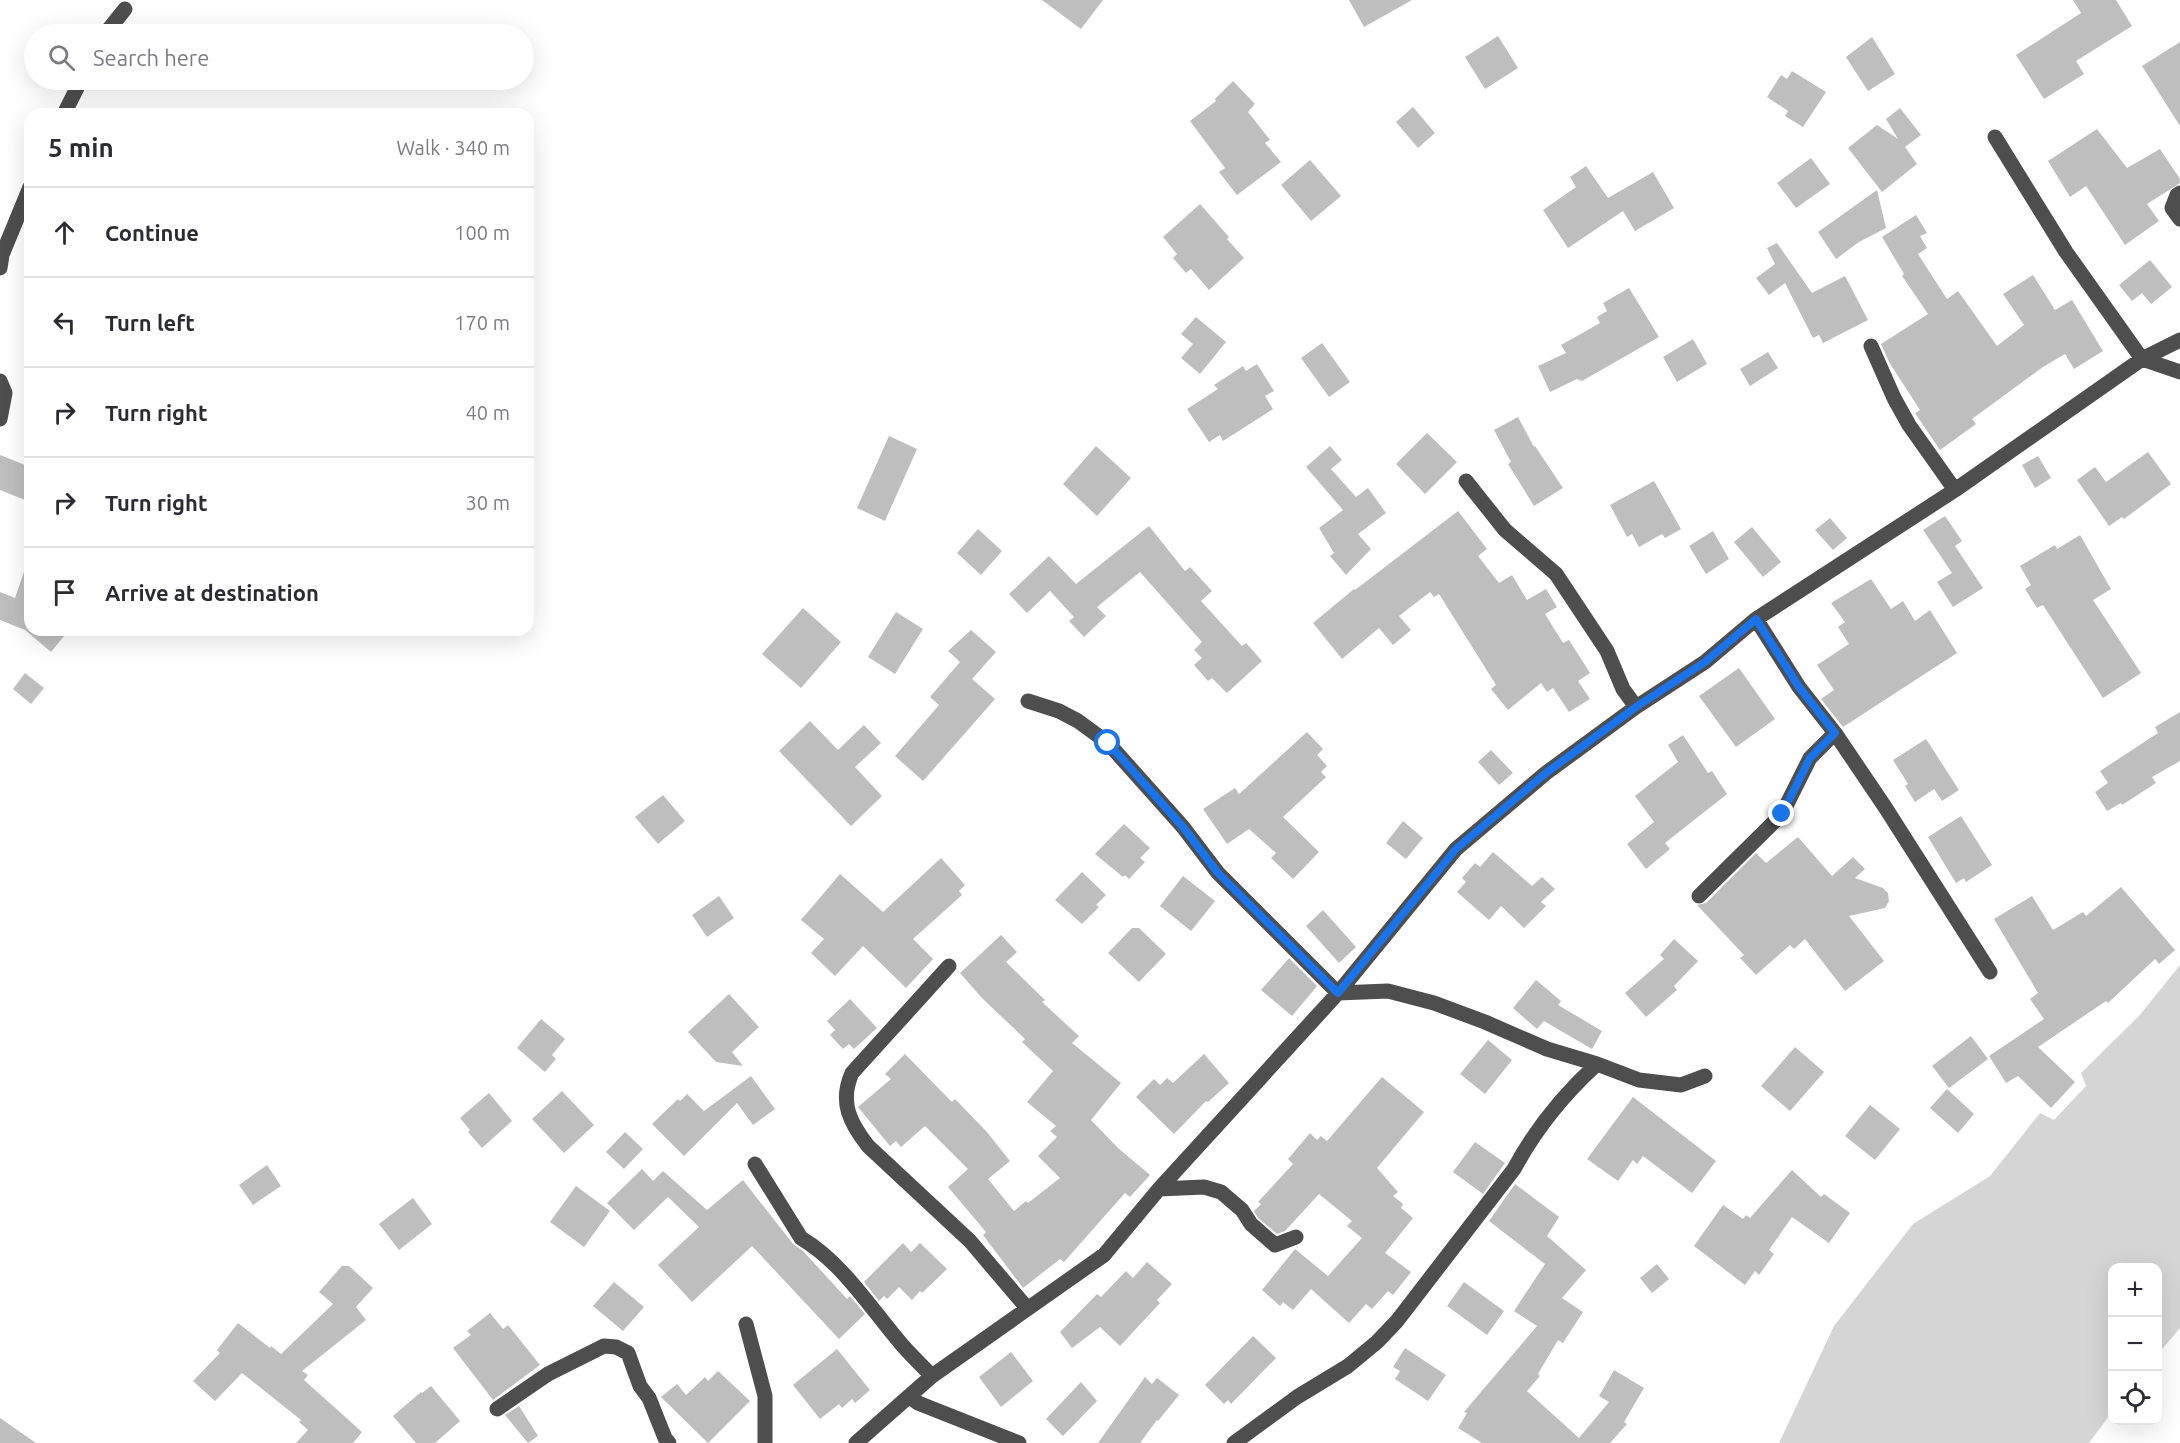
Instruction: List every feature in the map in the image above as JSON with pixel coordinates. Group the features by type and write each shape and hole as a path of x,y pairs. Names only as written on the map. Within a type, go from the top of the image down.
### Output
{"street":[{"path":"113,24 125,9"},
{"path":"67,108 76,90"},
{"path":"1995,137 2066,252 2142,359 2180,372"},
{"path":"2180,194 2177,195 2172,208 2180,219"},
{"path":"0,268 2,255 24,202"},
{"path":"856,1443 932,1376 1104,1256 1159,1189 1338,993 1456,849 1546,773 1636,707 1705,662 1756,619 1955,490 2142,359 2180,340"},
{"path":"1871,346 1894,398 1909,425 1955,490"},
{"path":"0,381 4,393 0,419"},
{"path":"1466,481 1505,530 1556,574 1606,651 1623,689 1636,707"},
{"path":"1756,619 1799,687 1835,733 1885,807 1990,972"},
{"path":"1028,702 1059,711 1078,721 1108,743 1183,827 1218,873 1338,993 1388,991 1434,1002 1547,1049 1639,1080 1681,1085 1705,1076"},
{"path":"1699,896 1782,814 1810,758 1835,733"},
{"path":"949,966 852,1073 847,1085 847,1107 854,1128 868,1146 970,1241 1027,1308"},
{"path":"1234,1443 1297,1397 1348,1366 1377,1342 1397,1321 1514,1169 1525,1149 1572,1087 1597,1064"},
{"path":"755,1164 801,1238 846,1275 903,1346 932,1376"},
{"path":"1159,1189 1204,1187 1221,1192 1242,1210 1251,1224 1275,1245 1296,1237"},
{"path":"746,1324 765,1396 765,1443"},
{"path":"497,1409 548,1374 604,1346 616,1347 628,1353 640,1386 650,1398 669,1443"},
{"path":"909,1396 918,1403 1016,1442"}],"shaded area":[{"path":"2180,965 2180,1328 2162,1349 2162,1263 2108,1263 2108,1417 2089,1443 1779,1443 1834,1326 1913,1224 1990,1176 2040,1113 2054,1120 2086,1086 2081,1073 2139,1016"}],"building":[{"path":"1042,0 1103,0 1081,29"},
{"path":"1349,0 1412,0 1364,27"},
{"path":"2073,0 2116,0 2132,26 2076,61 2084,74 2044,99 2016,55 2081,13"},
{"path":"1498,36 1518,68 1485,89 1465,57"},
{"path":"1872,37 1895,74 1868,91 1846,57"},
{"path":"2180,42 2180,126 2142,66"},
{"path":"1792,71 1826,92 1803,127 1785,116 1788,111 1767,97 1781,75 1787,79"},
{"path":"1233,81 1255,104 1248,112 1270,140 1265,143 1281,162 1237,195 1219,172 1225,168 1190,121 1216,101 1215,99"},
{"path":"1413,107 1435,133 1418,148 1396,122"},
{"path":"1900,108 1921,135 1905,147 1917,164 1882,192 1848,148 1877,125 1898,139 1886,119"},
{"path":"2097,129 2127,168 2160,149 2180,179 2180,183 2147,204 2159,221 2125,245 2086,186 2070,197 2048,161"},
{"path":"1811,158 1830,184 1796,208 1777,183"},
{"path":"1310,160 1341,196 1311,221 1281,185"},
{"path":"1586,166 1608,198 1653,172 1674,208 1635,231 1623,211 1568,248 1543,210 1576,187 1570,177"},
{"path":"1877,190 1886,228 1859,242 1836,259 1818,232"},
{"path":"1200,204 1244,258 1209,290 1191,269 1186,273 1173,258 1177,254 1163,237"},
{"path":"1916,215 1927,233 1920,236 1927,248 1918,254 1947,299 1958,291 1997,346 2024,325 2003,294 2033,275 2055,310 2072,300 2103,351 2074,369 2065,354 2043,367 1972,419 1976,424 1940,450 1915,413 1920,410 1889,362 1881,344 1928,314 1902,276 1904,274 1882,237"},
{"path":"1777,243 1812,293 1845,276 1868,320 1823,343 1819,335 1813,338 1785,283 1769,295 1756,278 1775,264 1767,248"},
{"path":"2150,260 2172,287 2151,304 2142,293 2132,301 2119,285"},
{"path":"1629,288 1659,337 1582,381 1577,379 1550,392 1538,366 1566,353 1561,345 1600,323 1597,317 1607,311 1603,303"},
{"path":"1196,317 1226,342 1200,374 1181,358 1193,344 1181,334"},
{"path":"1693,339 1707,364 1677,382 1663,357"},
{"path":"1322,343 1350,382 1329,397 1301,358"},
{"path":"1768,352 1778,368 1750,386 1740,369"},
{"path":"1257,364 1274,391 1265,396 1273,409 1223,441 1220,435 1209,442 1187,409 1218,389 1214,385 1243,366 1246,371"},
{"path":"1518,417 1534,447 1563,488 1534,506 1508,464 1511,462 1494,430"},
{"path":"1427,433 1457,462 1425,494 1396,464"},
{"path":"889,436 917,449 885,521 857,508"},
{"path":"1096,446 1131,478 1097,516 1063,484"},
{"path":"1330,446 1342,460 1331,469 1356,497 1368,488 1386,513 1358,534 1371,549 1346,575 1330,556 1334,553 1319,528 1343,510 1306,467"},
{"path":"2148,452 2171,484 2124,519 2122,517 2109,526 2077,480 2095,467 2106,482"},
{"path":"0,455 24,465 24,500 0,490"},
{"path":"2038,456 2051,478 2035,488 2022,465"},
{"path":"1654,481 1681,529 1665,538 1662,534 1639,547 1632,534 1627,537 1610,505"},
{"path":"1458,511 1487,549 1478,556 1499,583 1512,575 1527,600 1546,589 1557,607 1545,614 1563,643 1569,640 1590,673 1578,681 1590,699 1569,712 1553,688 1547,692 1541,683 1508,710 1491,689 1496,685 1439,594 1434,597 1430,592 1399,616 1411,630 1393,645 1379,628 1342,659 1313,623 1354,589"},
{"path":"1945,516 1962,541 1955,546 1983,588 1953,607 1937,582 1952,573 1923,530"},
{"path":"1830,518 1847,538 1833,550 1815,530"},
{"path":"1149,526 1185,571 1190,567 1212,591 1201,601 1242,646 1246,643 1262,661 1227,693 1212,678 1208,681 1194,665 1202,658 1194,650 1202,642 1140,572 1097,607 1106,616 1084,637 1069,621 1074,617 1050,591 1027,613 1009,594 1049,556 1076,584"},
{"path":"1752,527 1781,562 1763,577 1734,542"},
{"path":"978,529 1002,551 981,575 957,553"},
{"path":"1713,531 1729,559 1706,574 1689,546"},
{"path":"2080,535 2111,589 2093,600 2141,673 2103,698 2043,605 2037,608 2025,589 2031,585 2020,566 2055,545 2057,549"},
{"path":"24,572 24,630 0,620 0,592 15,598"},
{"path":"1871,579 1891,609 1903,601 1915,621 1930,610 1957,653 1843,727 1821,699 1834,690 1817,665 1849,644 1838,627 1845,622 1831,603"},
{"path":"803,608 841,642 801,688 762,654"},
{"path":"896,612 923,629 895,674 868,657"},
{"path":"971,630 996,652 972,679 995,699 923,781 895,756 939,705 930,697 960,662 948,651"},
{"path":"32,636 64,636 51,652"},
{"path":"1739,668 1775,719 1736,747 1699,696"},
{"path":"25,673 44,688 31,704 13,689"},
{"path":"2180,712 2180,761 2152,777 2156,783 2122,805 2121,803 2107,811 2095,792 2108,783 2100,771 2158,733 2155,727"},
{"path":"810,721 838,750 864,725 881,743 855,767 882,796 851,826 779,751"},
{"path":"1307,732 1323,749 1317,755 1327,766 1321,772 1326,777 1283,817 1319,852 1293,879 1271,858 1276,853 1249,829 1227,844 1203,809 1235,788 1239,794"},
{"path":"1683,735 1708,773 1712,771 1727,794 1665,843 1670,849 1646,869 1627,844 1654,822 1635,796 1678,762 1668,745"},
{"path":"1926,739 1959,790 1942,801 1934,789 1915,802 1905,786 1908,784 1893,760"},
{"path":"1491,750 1513,773 1499,785 1478,762"},
{"path":"663,795 685,821 658,844 635,817"},
{"path":"1961,816 1992,865 1966,882 1964,878 1956,883 1928,837"},
{"path":"1403,821 1423,838 1406,859 1386,843"},
{"path":"1124,824 1150,848 1140,858 1145,862 1129,879 1125,875 1123,877 1095,854"},
{"path":"1798,837 1832,876 1853,857 1865,869 1855,878 1883,888 1888,893 1889,901 1885,908 1849,916 1884,961 1845,991 1805,939 1794,949 1790,945 1756,975 1740,958 1744,955 1697,905 1706,903 1756,853 1766,863"},
{"path":"1493,852 1532,886 1542,877 1555,889 1541,902 1546,906 1524,928 1501,906 1489,920 1457,892 1466,882 1462,878 1475,863 1480,867"},
{"path":"941,858 965,885 959,891 962,895 913,939 933,959 906,988 863,946 835,976 811,953 824,939 801,920 840,874 883,912"},
{"path":"1082,872 1106,895 1096,905 1099,907 1082,924 1055,900"},
{"path":"1183,876 1215,901 1191,931 1160,906"},
{"path":"2121,887 2175,950 2159,964 2155,959 2108,1003 2106,1001 2038,1047 2075,1082 2051,1108 2018,1076 2006,1083 1989,1056 2044,1019 2030,999 2038,993 1994,919 2032,896 2053,930 2083,912 2086,916"},
{"path":"719,896 734,918 707,937 692,915"},
{"path":"1323,910 1356,947 1339,963 1306,926"},
{"path":"1132,928 1139,928 1166,954 1139,982 1108,953"},
{"path":"1001,935 1017,952 1006,962 1045,1000 1042,1002 1079,1036 1072,1043 1121,1083 1091,1120 1118,1148 1150,1175 1130,1197 1125,1193 1064,1262 1060,1259 1023,1288 983,1235 986,1232 948,1187 968,1169 925,1126 901,1147 896,1141 890,1146 858,1107 891,1079 885,1074 905,1054 952,1102 955,1099 986,1131 1010,1161 988,1179 1014,1211 1060,1178 1038,1156 1057,1137 1050,1131 1056,1126 1027,1102 1053,1071 1022,1042 1025,1039 982,998 960,973"},
{"path":"1674,939 1698,961 1674,986 1677,990 1646,1017 1625,993 1664,959 1660,955"},
{"path":"1289,958 1317,986 1292,1016 1261,990"},
{"path":"1536,980 1561,1001 1558,1005 1602,1031 1592,1049 1544,1021 1537,1029 1513,1008"},
{"path":"729,994 759,1027 732,1052 743,1066 716,1062 688,1032"},
{"path":"850,999 877,1028 854,1049 849,1044 843,1049 830,1035 835,1030 827,1021"},
{"path":"541,1019 565,1039 552,1055 556,1059 545,1072 517,1048"},
{"path":"1971,1036 1988,1059 1949,1088 1932,1066"},
{"path":"1488,1040 1512,1060 1485,1094 1460,1074"},
{"path":"1795,1047 1824,1072 1790,1111 1761,1086"},
{"path":"1204,1054 1229,1083 1208,1102 1206,1101 1174,1134 1136,1097 1154,1079 1160,1085 1167,1078 1173,1083"},
{"path":"751,1076 775,1109 753,1125 737,1103 684,1156 652,1124 678,1099 680,1101 687,1094 704,1111"},
{"path":"1382,1077 1424,1112 1377,1168 1398,1192 1393,1196 1403,1204 1401,1208 1413,1218 1385,1253 1411,1272 1393,1295 1388,1291 1372,1309 1366,1304 1349,1323 1311,1289 1293,1310 1283,1302 1280,1306 1262,1290 1295,1249 1328,1276 1362,1238 1347,1226 1352,1221 1319,1194 1285,1231 1277,1234 1258,1218 1254,1211 1261,1204 1258,1202 1293,1164 1288,1159 1310,1133 1317,1140 1321,1136 1327,1141"},
{"path":"1947,1089 1974,1114 1958,1133 1930,1108"},
{"path":"562,1091 594,1125 564,1153 532,1119"},
{"path":"489,1093 512,1121 482,1148 468,1132 470,1130 460,1118"},
{"path":"1633,1097 1716,1161 1692,1193 1643,1156 1637,1164 1633,1160 1618,1181 1587,1159"},
{"path":"1870,1105 1900,1129 1875,1160 1845,1136"},
{"path":"625,1132 643,1149 624,1169 606,1152"},
{"path":"1475,1142 1505,1163 1483,1194 1453,1172"},
{"path":"267,1165 281,1186 253,1205 239,1185"},
{"path":"642,1169 653,1181 663,1171 707,1210 743,1180 793,1244 803,1251 847,1299 850,1296 865,1314 839,1339 752,1246 692,1302 658,1265 699,1227 668,1197 634,1230 607,1203"},
{"path":"1792,1170 1821,1197 1824,1194 1850,1213 1829,1243 1792,1217 1769,1250 1774,1254 1759,1275 1755,1271 1745,1285 1694,1246 1723,1205 1743,1219 1746,1215 1750,1218"},
{"path":"1515,1184 1559,1217 1547,1236 1586,1270 1562,1298 1583,1312 1563,1343 1558,1340 1538,1374 1540,1376 1527,1391 1579,1438 1609,1402 1599,1396 1614,1370 1644,1388 1624,1422 1627,1424 1610,1443 1482,1443 1458,1428 1467,1413 1464,1412 1537,1326 1514,1311 1545,1264 1489,1221"},
{"path":"576,1186 610,1211 584,1247 550,1222"},
{"path":"413,1198 432,1224 399,1250 379,1224"},
{"path":"903,1243 911,1252 920,1243 947,1269 912,1300 899,1287 887,1299 884,1296 879,1301 864,1282"},
{"path":"1147,1262 1172,1284 1157,1300 1160,1303 1120,1346 1100,1327 1072,1348 1060,1332 1097,1294 1101,1297 1126,1271 1133,1278"},
{"path":"1657,1264 1669,1279 1652,1293 1640,1278"},
{"path":"342,1266 349,1266 373,1288 356,1307 366,1320 302,1371 308,1375 304,1380 362,1432 353,1443 296,1443 308,1430 299,1422 301,1420 242,1373 215,1401 193,1381 220,1353 217,1350 238,1323 281,1354 333,1304 319,1292"},
{"path":"614,1282 644,1307 623,1331 593,1306"},
{"path":"1464,1282 1504,1311 1487,1335 1447,1306"},
{"path":"490,1313 503,1329 508,1325 540,1365 493,1400 453,1348 471,1335 467,1331"},
{"path":"1253,1336 1276,1358 1231,1404 1228,1400 1224,1404 1205,1385"},
{"path":"1405,1348 1446,1375 1428,1401 1395,1379 1400,1371 1393,1367"},
{"path":"837,1349 870,1390 855,1403 852,1399 842,1408 839,1404 820,1419 793,1385"},
{"path":"1011,1352 1033,1381 1001,1407 979,1377"},
{"path":"718,1371 750,1401 708,1443 661,1397 677,1384 686,1395 705,1377 708,1381"},
{"path":"1145,1377 1152,1384 1157,1378 1179,1395 1140,1443 1098,1443"},
{"path":"1081,1382 1097,1401 1063,1436 1046,1419"},
{"path":"431,1386 460,1421 435,1443 416,1443 393,1416"},
{"path":"519,1406 538,1436 528,1443 505,1415"},
{"path":"0,1418 36,1443 0,1443"}],"route":[{"path":"1108,743 1183,827 1218,873 1338,993 1456,849 1546,773 1636,707 1705,662 1756,619 1799,687 1835,733 1810,758 1782,814"}]}
